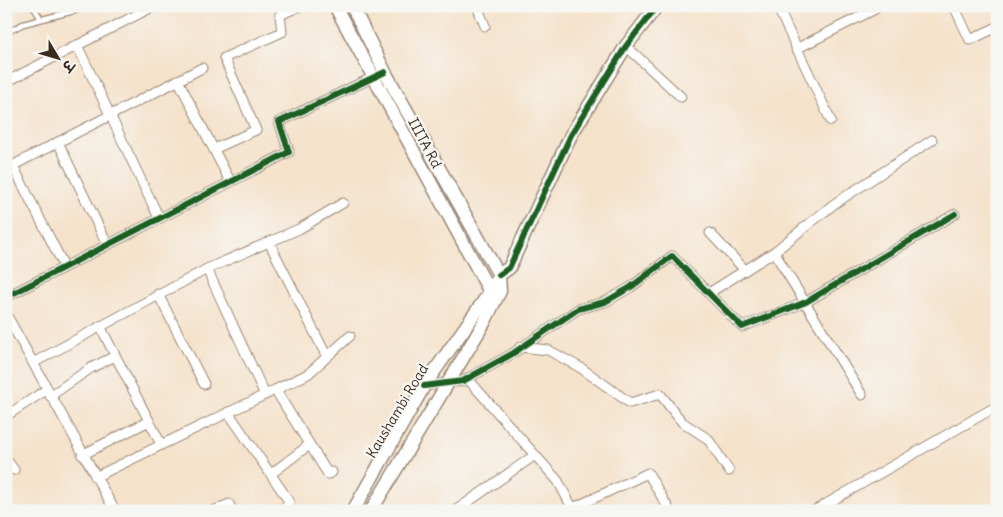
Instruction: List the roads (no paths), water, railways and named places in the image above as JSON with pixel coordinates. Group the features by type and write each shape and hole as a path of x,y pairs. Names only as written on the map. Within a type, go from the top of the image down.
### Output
{"main road":[{"name":"IIITA Rd","path":"336,6 372,77 490,292"},
{"name":"IIITA Rd","path":"352,6 385,72 499,275"},
{"name":"Kaushambi Road","path":"353,511 424,386 490,292 499,275 509,268 571,135 626,46 657,6"},
{"path":"371,511 446,383 484,323 500,291 499,275"}],"street":[{"path":"6,82 154,6"},
{"path":"214,149 256,130 224,58 282,32 280,15 300,6"},
{"path":"477,6 485,26"},
{"path":"777,6 831,120"},
{"path":"954,6 970,40 997,27"},
{"path":"796,49 875,9"},
{"path":"77,45 159,218"},
{"path":"626,46 681,97"},
{"path":"64,266 9,168 202,68"},
{"path":"6,297 289,152 279,122 385,72"},
{"path":"178,80 230,181"},
{"path":"709,293 774,252 834,204 932,140"},
{"path":"58,142 107,244"},
{"path":"33,363 158,294 207,269 299,229 343,203"},
{"path":"424,386 467,378 512,354 578,309 605,302 631,287 672,256 742,327 806,302 955,214"},
{"path":"710,233 744,270"},
{"path":"269,242 327,357"},
{"path":"774,252 862,395"},
{"path":"207,269 265,395"},
{"path":"158,294 204,384"},
{"path":"6,314 82,455 115,511"},
{"path":"100,326 162,444"},
{"path":"95,478 308,374 350,336"},
{"path":"520,347 548,350 581,368 630,403 660,394 682,422 708,439 728,471"},
{"path":"6,416 116,356"},
{"path":"467,378 558,482 574,509 648,473 670,511"},
{"path":"281,387 276,391 328,474 332,472"},
{"path":"814,511 997,406"},
{"path":"228,412 290,501 283,511"},
{"path":"82,455 149,421"},
{"path":"271,474 309,445"},
{"path":"455,511 535,455"},
{"path":"6,459 14,470"},
{"path":"213,511 229,504 232,511"}],"lane":[{"path":"33,6 41,19"},
{"path":"71,6 74,11"},
{"path":"6,33 23,24 74,11 84,6"}]}
